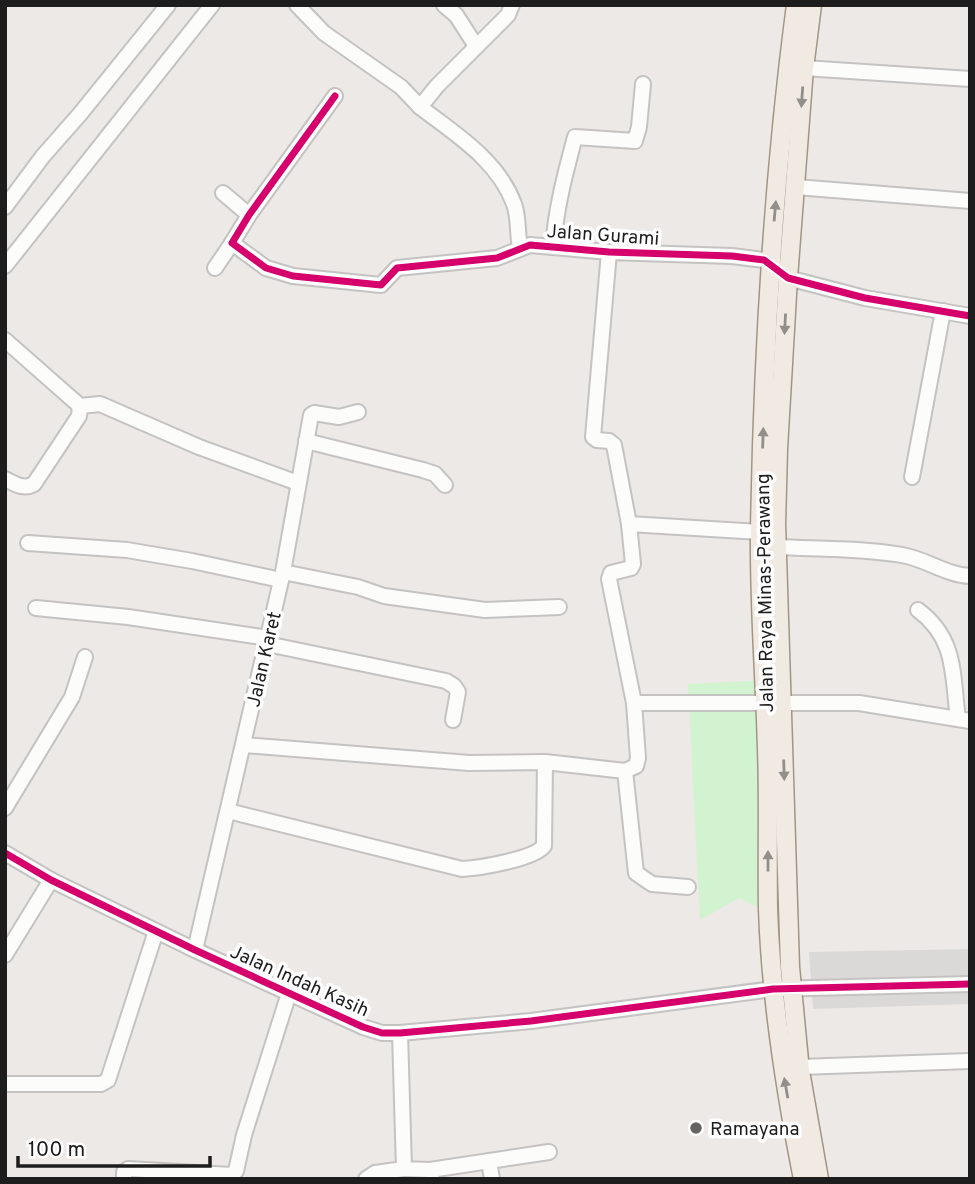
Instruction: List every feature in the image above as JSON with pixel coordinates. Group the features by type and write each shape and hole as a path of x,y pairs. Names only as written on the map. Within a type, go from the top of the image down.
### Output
{"main road":[{"name":"Jalan Raya Minas-Perawang","path":"774,702 760,532 770,267 796,5"},
{"name":"Jalan Raya Minas-Perawang","path":"803,1179 780,1055 782,989 774,702 778,449 804,68 812,5"},
{"name":"Jalan Raya Minas-Perawang","path":"782,989 800,1067 819,1179"}],"street":[{"path":"5,207 43,156 88,106 168,5"},
{"path":"5,266 212,5"},
{"path":"296,5 324,33 401,87 419,107 491,165 502,179 516,208 520,247"},
{"path":"444,5 456,15 476,46"},
{"path":"419,107 508,15 512,5"},
{"path":"804,68 970,79"},
{"path":"553,247 555,213 575,137 635,141 643,84"},
{"path":"215,268 249,215 335,96"},
{"path":"796,187 970,201"},
{"path":"223,193 249,215"},
{"name":"Jalan Gurami","path":"232,243 266,268 293,276 381,285 397,268 497,258 530,244 609,252 732,256 764,260 788,278 865,298 970,316"},
{"path":"244,745 470,763 545,762 625,771 636,766 638,758 634,702 609,579 614,571 631,568 633,564 629,524 614,445 593,437 609,252"},
{"path":"912,477 943,311"},
{"path":"5,340 80,406 100,404 199,447 298,483"},
{"path":"5,479 21,487 28,488 34,484 79,416 80,406"},
{"name":"Jalan Karet","path":"195,950 282,576 312,413 339,416 358,412"},
{"path":"306,441 423,470 435,474 445,485"},
{"path":"629,524 760,532"},
{"path":"28,543 127,550 358,587 384,596 485,610 559,607"},
{"path":"777,547 901,555 970,576"},
{"path":"36,608 128,617 267,641 446,681 458,692 453,720"},
{"path":"634,702 859,703 964,720 946,640 932,620 918,610"},
{"path":"5,808 72,697 85,657"},
{"path":"228,811 462,869 476,868 533,854 544,846 545,762"},
{"path":"625,771 636,873 652,884 688,887"},
{"name":"Jalan Indah Kasih","path":"5,853 51,880 195,950 363,1027 382,1033 531,1021 782,989 970,984"},
{"path":"5,955 51,880"},
{"path":"5,1084 101,1084 108,1080 156,931"},
{"path":"124,1179 124,1172 128,1169 231,1175 236,1171 244,1135 289,993"},
{"path":"400,1033 404,1169"},
{"path":"800,1067 970,1061"},
{"path":"366,1179 375,1173 404,1169 431,1175 489,1161 549,1152"},
{"path":"489,1161 492,1179"}],"shaded area":[{"path":"970,949 970,1004 813,1009 809,952"}],"green space":[{"path":"768,680 774,915 739,898 700,920 688,684"}],"cycle path":[{"path":"335,96 249,215 232,243 266,268 293,276 381,285 397,268 497,258 530,245 609,252 732,256 764,260 788,278 865,298 970,316"},
{"path":"5,853 51,880 195,950 363,1027 382,1033 531,1021 773,989 970,984"}],"place":[{"name":"Ramayana","path":"696,1128"}]}
